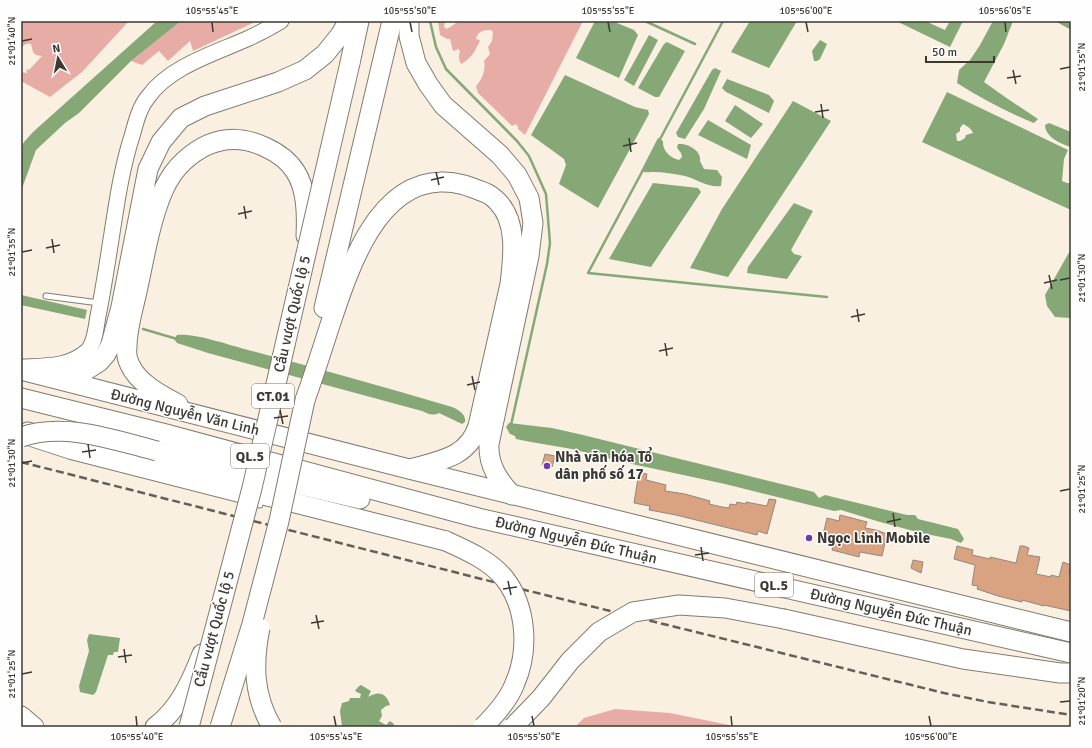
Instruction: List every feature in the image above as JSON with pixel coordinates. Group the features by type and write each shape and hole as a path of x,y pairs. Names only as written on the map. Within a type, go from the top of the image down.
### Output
{"highway":[{"path":"42,376 74,373 88,369 99,362 106,354 111,344 121,307 148,169 161,142 181,118 205,106 278,82 305,70 325,54 341,34 348,21"},
{"name":"Cầu vượt Quốc lộ 5","path":"189,727 252,488 359,21"},
{"name":"Cầu vượt Quốc lộ 5","path":"220,727 252,624 279,521 318,336 392,21"},
{"path":"409,21 409,36 416,63 428,84 443,105 500,155 516,175 529,198 533,223 530,256 489,444 490,456 494,470 498,478 512,495"},
{"path":"202,417 162,396 134,373 127,356 127,340 151,226 168,181 183,161 214,142 230,139 243,139 255,142 273,150 295,171 301,184 307,217 306,237 288,330"},
{"path":"305,400 346,277 365,237 383,212 400,196 418,186 438,182 455,182 490,194 501,206 508,220 512,238 513,262 510,284 478,426 472,439 466,447 446,459 409,469"},
{"name":"Đường Nguyễn Văn Linh","path":"21,370 512,495"},
{"name":"Đường Nguyễn Văn Linh","path":"21,398 166,434 478,518"},
{"path":"21,430 65,445 446,541 467,550 490,565 505,579 517,602 522,619 524,637 522,664 515,685 499,710 483,727"},
{"path":"21,437 39,432 59,431 100,436 359,499 478,518"},
{"name":"Đường Nguyễn Đức Thuận","path":"512,495 1071,632"},
{"name":"Đường Nguyễn Đức Thuận","path":"478,518 1071,653"},
{"path":"272,727 262,709 259,699 256,685 256,667 259,632 279,521"},
{"path":"513,727 541,698 570,661 600,632 633,612 679,605 725,608 784,618 963,659 1060,673 1071,673"},
{"path":"155,727 172,712 191,681 218,614"},
{"path":"21,716 34,727"}],"main road":[{"path":"21,367 66,363 79,358 88,350 93,339 128,149 141,107 149,95 161,83 188,64 250,37 281,21"},
{"path":"100,303 121,307"}],"lane":[{"path":"46,296 100,303"},
{"path":"21,440 69,456 260,505"}],"shaded area":[{"path":"21,21 129,21 82,72 50,97 21,81 21,72 27,73 26,69 29,70 42,56 36,55 33,52 31,44 23,46 21,49"},
{"path":"157,21 181,21 131,61 79,113 65,123 36,150 21,191 21,148 24,142 33,132"},
{"path":"181,21 257,21 193,51 190,41 168,61 159,51 142,65 131,61"},
{"path":"438,21 445,21 444,27 447,29 459,21 583,21 525,135 518,129 516,124 512,126 478,93 476,86 483,75 484,61 490,54 488,47 492,41 493,32 491,30 483,31 477,36 476,39 480,40 475,51 468,60 461,64 459,49 453,51 450,39 440,35"},
{"path":"595,21 612,21 634,30 638,35 619,78 576,58"},
{"path":"750,21 797,21 769,68 731,52"},
{"path":"896,21 925,21 945,30 950,21 963,21 950,47"},
{"path":"993,21 1013,21 1004,44 984,82 1038,119 1034,123 995,105 957,83 959,70 970,60"},
{"path":"1055,21 1071,21 1071,30"},
{"path":"649,35 658,40 634,86 624,80"},
{"path":"820,40 827,44 820,59 814,61 812,51"},
{"path":"667,42 685,51 659,97 655,97 638,88 664,44"},
{"path":"715,68 721,71 704,109 685,139 678,137 676,133 712,70"},
{"path":"565,75 635,107 648,110 649,114 598,208 559,184 566,165 564,159 531,135"},
{"path":"727,79 769,95 774,101 769,113 726,92 722,88"},
{"path":"947,92 1068,150 1064,159 1062,181 1071,183 1071,210 922,142","holes":["963,124 973,133 966,135 965,138 957,141 956,134 960,131"]},
{"path":"793,101 831,121 728,277 690,268 722,209"},
{"path":"735,105 763,124 751,138 725,121"},
{"path":"708,120 751,145 747,159 698,135"},
{"path":"1049,123 1071,132 1071,147 1058,142 1048,133 1045,125"},
{"path":"658,138 663,141 667,153 679,160 682,157 677,148 678,144 694,148 699,154 700,161 704,169 717,170 722,177 721,186 707,185 681,175 641,171"},
{"path":"653,183 698,188 701,192 651,267 609,259"},
{"path":"794,203 813,211 791,250 794,254 802,256 787,279 747,273 748,267"},
{"path":"1071,249 1071,318 1055,317 1047,306 1045,295"},
{"path":"21,295 87,310 85,319 21,305"},
{"path":"177,335 193,336 212,340 452,407 463,415 465,422 462,424 439,413 428,414 422,411 208,353 177,343 174,339"},
{"path":"509,423 552,428 583,435 814,492 819,498 825,495 907,515 915,515 918,519 958,529 964,539 961,543 951,539 880,522 841,510 834,511 572,449 516,439 515,436 510,434 506,427"},
{"path":"89,634 120,638 118,652 114,652 113,655 108,655 96,692 93,695 80,692 79,686 89,651 87,640"},
{"path":"361,685 371,691 368,697 378,693 386,697 390,705 381,710 382,716 379,721 386,725 390,721 394,724 393,727 342,727 340,711 342,703 349,701 350,698 360,698 361,694 355,691"},
{"path":"615,709 670,713 739,727 575,727 584,718"}],"building":[{"path":"545,454 555,456 552,467 542,465"},
{"path":"639,472 647,474 646,480 666,485 665,491 685,494 710,501 709,504 722,507 729,508 730,504 736,505 737,502 767,506 769,499 776,500 767,534 758,531 757,535 676,515 649,510 650,506 634,503"},
{"path":"840,515 867,522 865,528 887,534 882,556 860,552 859,557 832,550 835,537 823,535 827,518 839,521"},
{"path":"957,546 973,550 972,555 990,559 990,557 1016,563 1020,546 1024,546 1029,548 1027,555 1040,557 1036,574 1051,577 1051,575 1059,577 1063,562 1071,565 1069,574 1071,575 1071,611 1022,600 1022,602 977,589 978,586 972,585 975,565 954,559"},
{"path":"913,560 923,562 921,573 911,568"}],"waterway":[{"path":"430,21 436,47 446,69 517,141 529,156 546,194 550,243 547,264 511,425"},
{"path":"645,21 695,44"},
{"path":"659,141 723,21"},
{"path":"643,170 588,273 827,297"},
{"path":"143,329 177,339"}],"railway":[{"path":"21,462 525,590 944,693 988,702 1071,715"}],"place":[{"name":"Nhà văn hóa Tổ dân phố số 17","path":"547,466"},
{"name":"Ngọc Linh Mobile","path":"809,538"}]}
